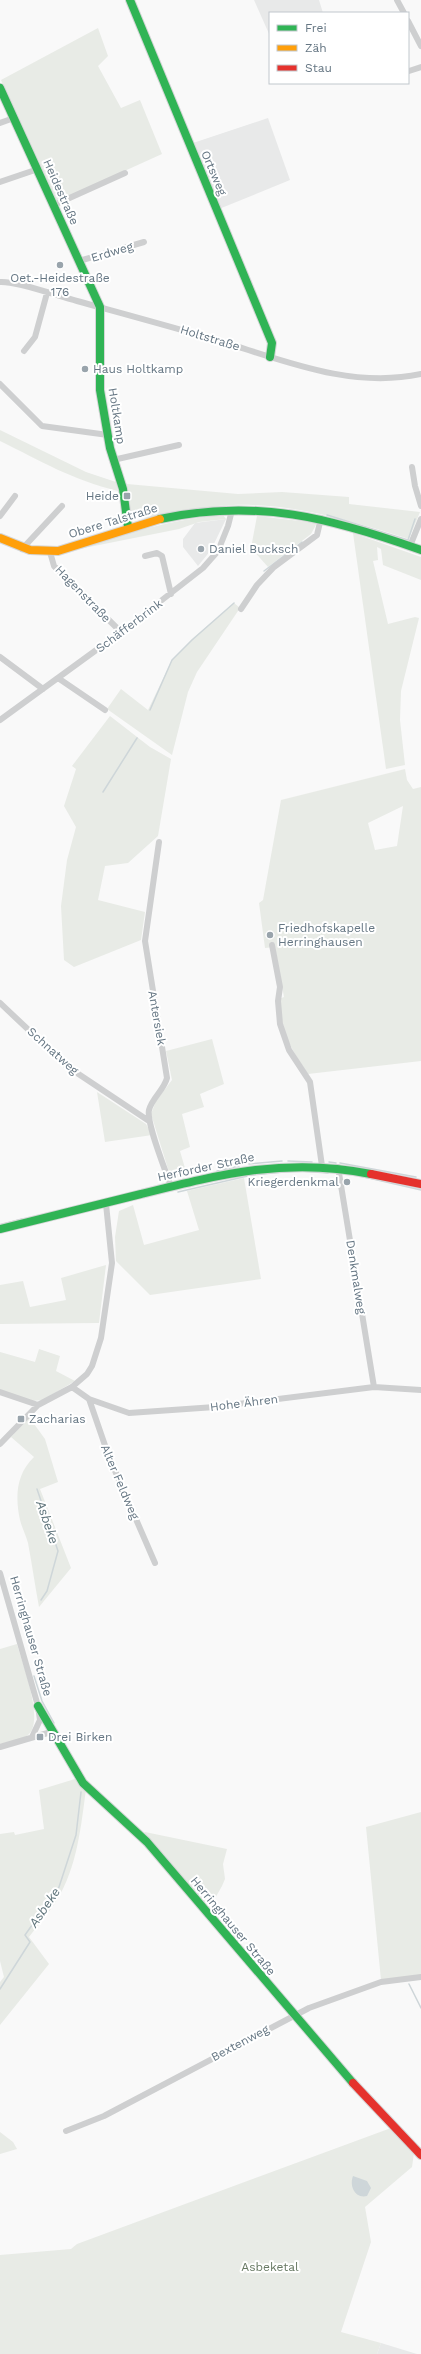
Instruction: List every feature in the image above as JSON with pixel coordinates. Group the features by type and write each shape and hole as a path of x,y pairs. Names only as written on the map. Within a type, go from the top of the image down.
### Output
{"street":[{"name":"Ortsweg","path":"130,0 272,343 270,356"},
{"path":"397,0 403,12"},
{"path":"409,23 421,46"},
{"path":"409,71 421,67"},
{"name":"Heidestraße","path":"0,88 100,307"},
{"path":"0,123 14,118"},
{"path":"0,182 38,169"},
{"path":"54,205 125,173"},
{"name":"Erdweg","path":"79,261 144,242"},
{"name":"Holtstraße","path":"0,282 100,307 270,356 306,369 338,375 374,378 401,378 421,374"},
{"path":"24,351 36,337 47,293"},
{"name":"Holtkamp","path":"100,307 100,390 113,460 123,489 128,527"},
{"path":"0,384 42,426 108,435"},
{"path":"113,460 179,445"},
{"path":"412,467 415,486 421,506"},
{"path":"0,516 15,496"},
{"path":"22,549 62,506"},
{"name":"Obere Talstraße","path":"0,538 22,549 50,552 128,527 195,513 232,510 268,510 321,518 421,550"},
{"name":"Schäfferbrink","path":"0,720 121,632 203,568 218,551 228,526 232,510"},
{"path":"241,609 257,585 274,567 317,535 321,518"},
{"path":"410,546 421,519"},
{"name":"Hagenstraße","path":"50,552 54,566 121,632"},
{"path":"145,556 157,553 162,556 171,594"},
{"path":"0,657 42,689"},
{"path":"58,678 105,710"},
{"name":"Antersiek","path":"149,1122 150,1109 167,1078 145,941 159,842"},
{"path":"272,945 280,987 278,1001 280,1024 289,1050 310,1082 322,1166"},
{"name":"Schnatweg","path":"0,1003 68,1067 149,1122"},
{"path":"149,1122 171,1187"},
{"name":"Herforder Straße","path":"0,1229 171,1187 262,1168 322,1166 338,1167 421,1184"},
{"name":"Denkmalweg","path":"338,1167 374,1387"},
{"path":"0,1444 38,1405 72,1386 87,1374 92,1366 101,1338 112,1263 106,1204"},
{"name":"Hohe Ähren","path":"72,1386 89,1399 128,1413 144,1413 234,1405 374,1387 421,1390"},
{"path":"0,1392 38,1405"},
{"name":"Alter Feldweg","path":"89,1399 109,1457 155,1563"},
{"name":"Herringhauser Straße","path":"0,1573 38,1706 40,1720 32,1738"},
{"name":"Herringhauser Straße","path":"38,1706 51,1732 83,1783 147,1842 347,2077 421,2155"},
{"path":"0,1747 51,1732"},
{"name":"Bextenweg","path":"66,2131 104,2116 293,2015 381,1982 421,1977"}],"shaded area":[{"path":"254,0 319,0 323,12 269,12 269,34"},
{"path":"268,118 290,180 219,209 193,143"},
{"path":"226,519 211,550 198,566 183,547 183,539 195,523"},
{"path":"353,2176 367,2181 371,2188 367,2196 359,2196 356,2194 352,2184"},
{"path":"381,2343 417,2354 377,2354"}],"green space":[{"path":"98,28 108,56 98,66 121,108 140,100 162,154 56,202 1,80"},
{"path":"0,430 86,472 116,482 118,491 101,487 71,476 0,441"},
{"path":"127,484 238,494 282,492 349,497 349,504 420,512 409,539 322,514 256,505 221,506 153,518 141,518 131,517"},
{"path":"223,515 226,519 199,522 179,529 79,549 168,523"},
{"path":"257,516 317,523 311,534 268,567 251,548"},
{"path":"353,533 421,557 421,580 383,565 381,549 377,547 378,560 373,561 388,624 415,617 419,618 401,691 400,720 405,765 386,769"},
{"path":"234,603 240,608 197,672 188,692 172,755 107,709 121,689 148,710 172,660 192,639"},
{"path":"110,716 150,747 171,759 158,836 128,863 105,866 98,900 145,912 141,940 74,967 64,960 61,906 67,860 76,827 64,806 76,769 72,766"},
{"path":"405,769 407,780 413,789 421,787 421,1061 308,1074 291,1047 282,1022 279,999 284,997 275,947 265,948 259,903 263,900 281,800","holes":["403,806 397,846 375,850 368,823"]},
{"path":"212,1039 224,1084 200,1094 204,1107 182,1114 190,1147 180,1151 187,1175 174,1178 169,1172 151,1114 156,1101 172,1080 166,1051"},
{"path":"97,1092 146,1124 152,1135 105,1142"},
{"path":"244,1178 261,1279 150,1295 116,1261 115,1237 119,1211 133,1205 144,1245 199,1230 187,1191"},
{"path":"106,1265 99,1323 0,1324 0,1285 23,1281 30,1307 66,1300 61,1278"},
{"path":"39,1349 60,1356 56,1371 75,1381 43,1400 32,1401 0,1390 0,1352 35,1362"},
{"path":"29,1417 45,1439 58,1482 40,1489 71,1568 39,1607 28,1543 18,1511 17,1494 20,1478 34,1457 11,1437"},
{"path":"17,1644 31,1692 34,1706 34,1719 32,1729 27,1736 0,1744 0,1649"},
{"path":"75,1779 86,1789 80,1832 74,1860 64,1887 57,1900 29,1937 49,1964 0,2025 0,1982 4,1977 0,1961 0,1834 14,1832 15,1835 44,1829 39,1790"},
{"path":"421,1812 421,1975 381,1980 366,1827"},
{"path":"145,1832 227,1849 223,1864 225,1879 210,1907 205,1909 143,1835"},
{"name":"Asbeketal","path":"391,2128 414,2153 412,2167 365,2207 371,2242 341,2332 381,2343 377,2354 0,2354 0,2255 71,2249 77,2244"},
{"path":"0,2132 13,2142 17,2149 0,2154"}],"waterway":[{"path":"327,515 408,540 415,519"},
{"path":"264,571 302,542"},
{"path":"150,710 172,660 234,603"},
{"path":"103,792 137,738"},
{"path":"249,1164 282,1161"},
{"path":"288,1161 312,1162"},
{"path":"329,1162 336,1163"},
{"path":"340,1163 416,1177"},
{"path":"217,1171 239,1166"},
{"path":"178,1192 252,1175 295,1171"},
{"path":"301,1171 328,1173"},
{"path":"360,1176 421,1190"},
{"path":"0,1225 22,1219"},
{"name":"Asbeke","path":"37,1489 58,1551 47,1591 41,1600"},
{"name":"Asbeke","path":"34,1676 42,1701 54,1723"},
{"name":"Asbeke","path":"0,1989 30,1942 25,1935 59,1887 76,1835 81,1792"},
{"path":"409,1984 421,2008"}],"traffic: fast":[{"path":"130,0 272,343 270,357"},
{"path":"0,88 100,307 100,390 110,448 123,489 128,527"},
{"path":"160,519 195,513 229,510 261,511 324,521 356,529 421,550"},
{"path":"0,1229 227,1174 255,1170 311,1167 341,1169 371,1174"},
{"path":"38,1706 83,1783 147,1842 353,2083"}],"traffic: slow":[{"path":"0,538 30,550 58,551 160,519"}],"traffic: jam":[{"path":"371,1174 421,1184"},
{"path":"353,2083 421,2155"}],"place":[{"name":"Oet.-Heidestraße 176","path":"60,265"},
{"name":"Haus Holtkamp","path":"85,369"},
{"name":"Heide","path":"127,496"},
{"name":"Daniel Bucksch","path":"201,549"},
{"name":"Friedhofskapelle Herringhausen","path":"270,935"},
{"name":"Kriegerdenkmal","path":"347,1182"},
{"name":"Zacharias","path":"21,1419"},
{"name":"Drei Birken","path":"40,1737"}]}
